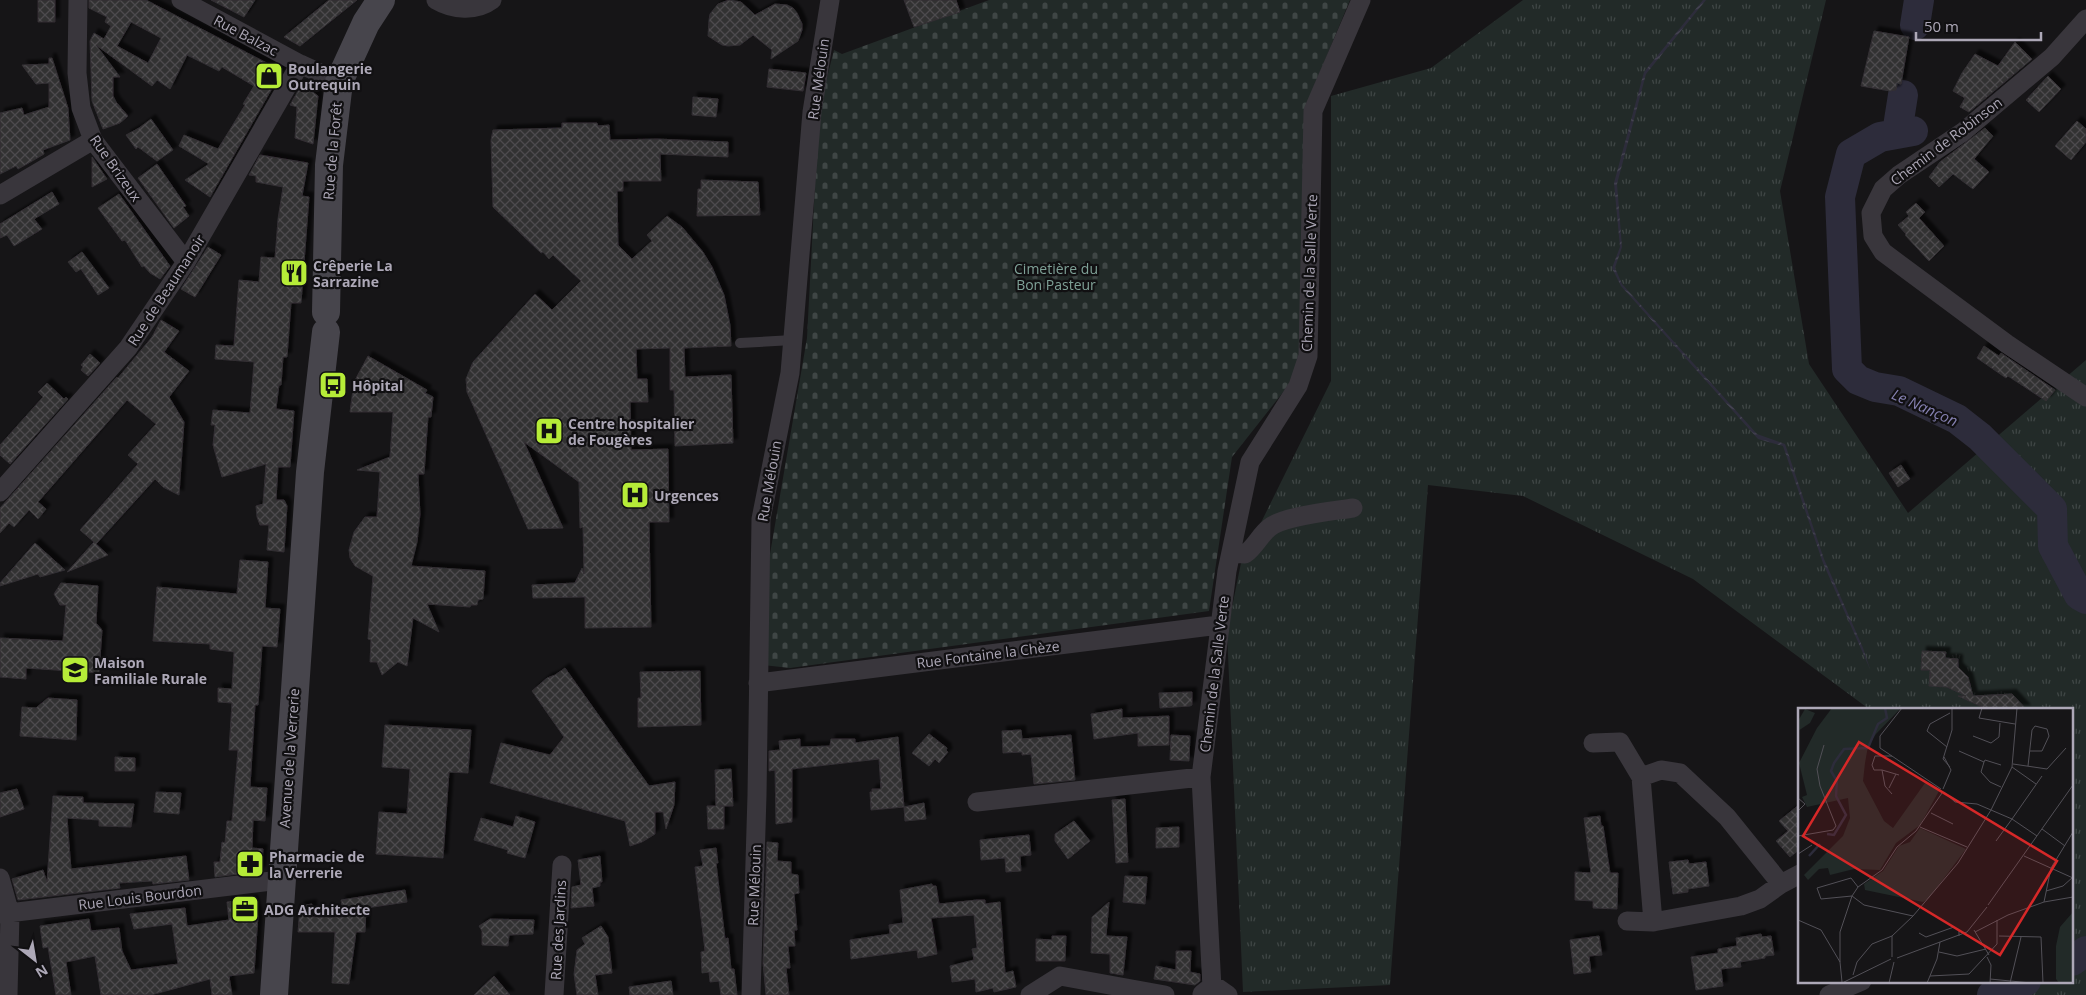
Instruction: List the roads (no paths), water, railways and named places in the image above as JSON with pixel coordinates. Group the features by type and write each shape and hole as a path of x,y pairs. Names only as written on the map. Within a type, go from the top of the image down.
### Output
{"main road":[{"name":"Rue de la Forêt","path":"306,522 326,322 329,165 339,82 366,23 381,0"},
{"name":"Avenue de la Verrerie","path":"274,995 280,880 306,522"}],"street":[{"name":"Rue Brizeux","path":"78,0 77,73 81,108 94,140 186,262"},
{"name":"Rue Balzac","path":"181,0 300,64 339,82"},
{"path":"436,0 446,6 461,9 486,4 492,0"},
{"name":"Rue Mélouin","path":"751,995 757,795 761,519 790,373 812,112 830,0"},
{"name":"Chemin de la Salle Verte","path":"1214,993 1201,777 1219,625 1231,553 1250,462 1298,386 1308,356 1313,111 1362,0"},
{"name":"Chemin de Robinson","path":"2086,19 2052,57 1963,132 1899,175 1883,189 1871,213 1873,236 1883,252 2007,344 2086,397"},
{"name":"Rue de Beaumanoir","path":"0,492 128,348 186,262 300,64"},
{"path":"0,195 94,140"},
{"path":"1231,553 1244,554 1251,550 1269,528 1281,521 1354,508"},
{"name":"Rue Fontaine la Chèze","path":"758,683 1219,625"},
{"path":"1593,743 1620,742 1642,777 1653,922"},
{"path":"1642,777 1661,770 1680,773 1727,817 1781,884"},
{"path":"976,802 1201,777"},
{"name":"Rue des Jardins","path":"554,995 562,865"},
{"path":"1627,921 1653,922 1741,906 1760,899 1798,875"},
{"path":"0,878 5,914 8,995"},
{"name":"Rue Louis Bourdon","path":"5,914 280,880"},
{"path":"1030,995 1060,976 1165,995"},
{"path":"1829,995 1860,982"}],"lane":[{"path":"740,343 793,340"}],"water":[{"path":"1703,0 1706,0 1646,74 1617,184 1622,247 1615,268 1622,284 1757,434 1785,444 1824,559 1863,648 1870,669 1823,563 1783,446 1758,439 1621,286 1612,268 1620,247 1614,183 1644,72"}],"waterway":[{"name":"Le Nançon","path":"1915,25 1919,0"},
{"name":"Le Nançon","path":"1897,133 1903,95"},
{"name":"Le Nançon","path":"1913,131 1880,137 1851,154 1840,197 1847,369 1858,380 1875,387 1899,391 1957,419 1980,437 2052,509 2053,546 2079,595 2086,599"},
{"name":"Le Nançon","path":"2074,960 2086,951"},
{"name":"Le Nançon","path":"1992,995 2024,982"}],"place":[{"name":"Boulangerie Outrequin","path":"269,76"},
{"name":"Crêperie La Sarrazine","path":"294,273"},
{"name":"Hôpital","path":"333,385"},
{"name":"Centre hospitalier de Fougères","path":"549,431"},
{"name":"Urgences","path":"635,495"},
{"name":"Maison Familiale Rurale","path":"75,670"},
{"name":"Pharmacie de la Verrerie","path":"250,864"},
{"name":"ADG Architecte","path":"245,909"}],"park label":[{"name":"Cimetière du Bon Pasteur","path":"1056,276"}]}
